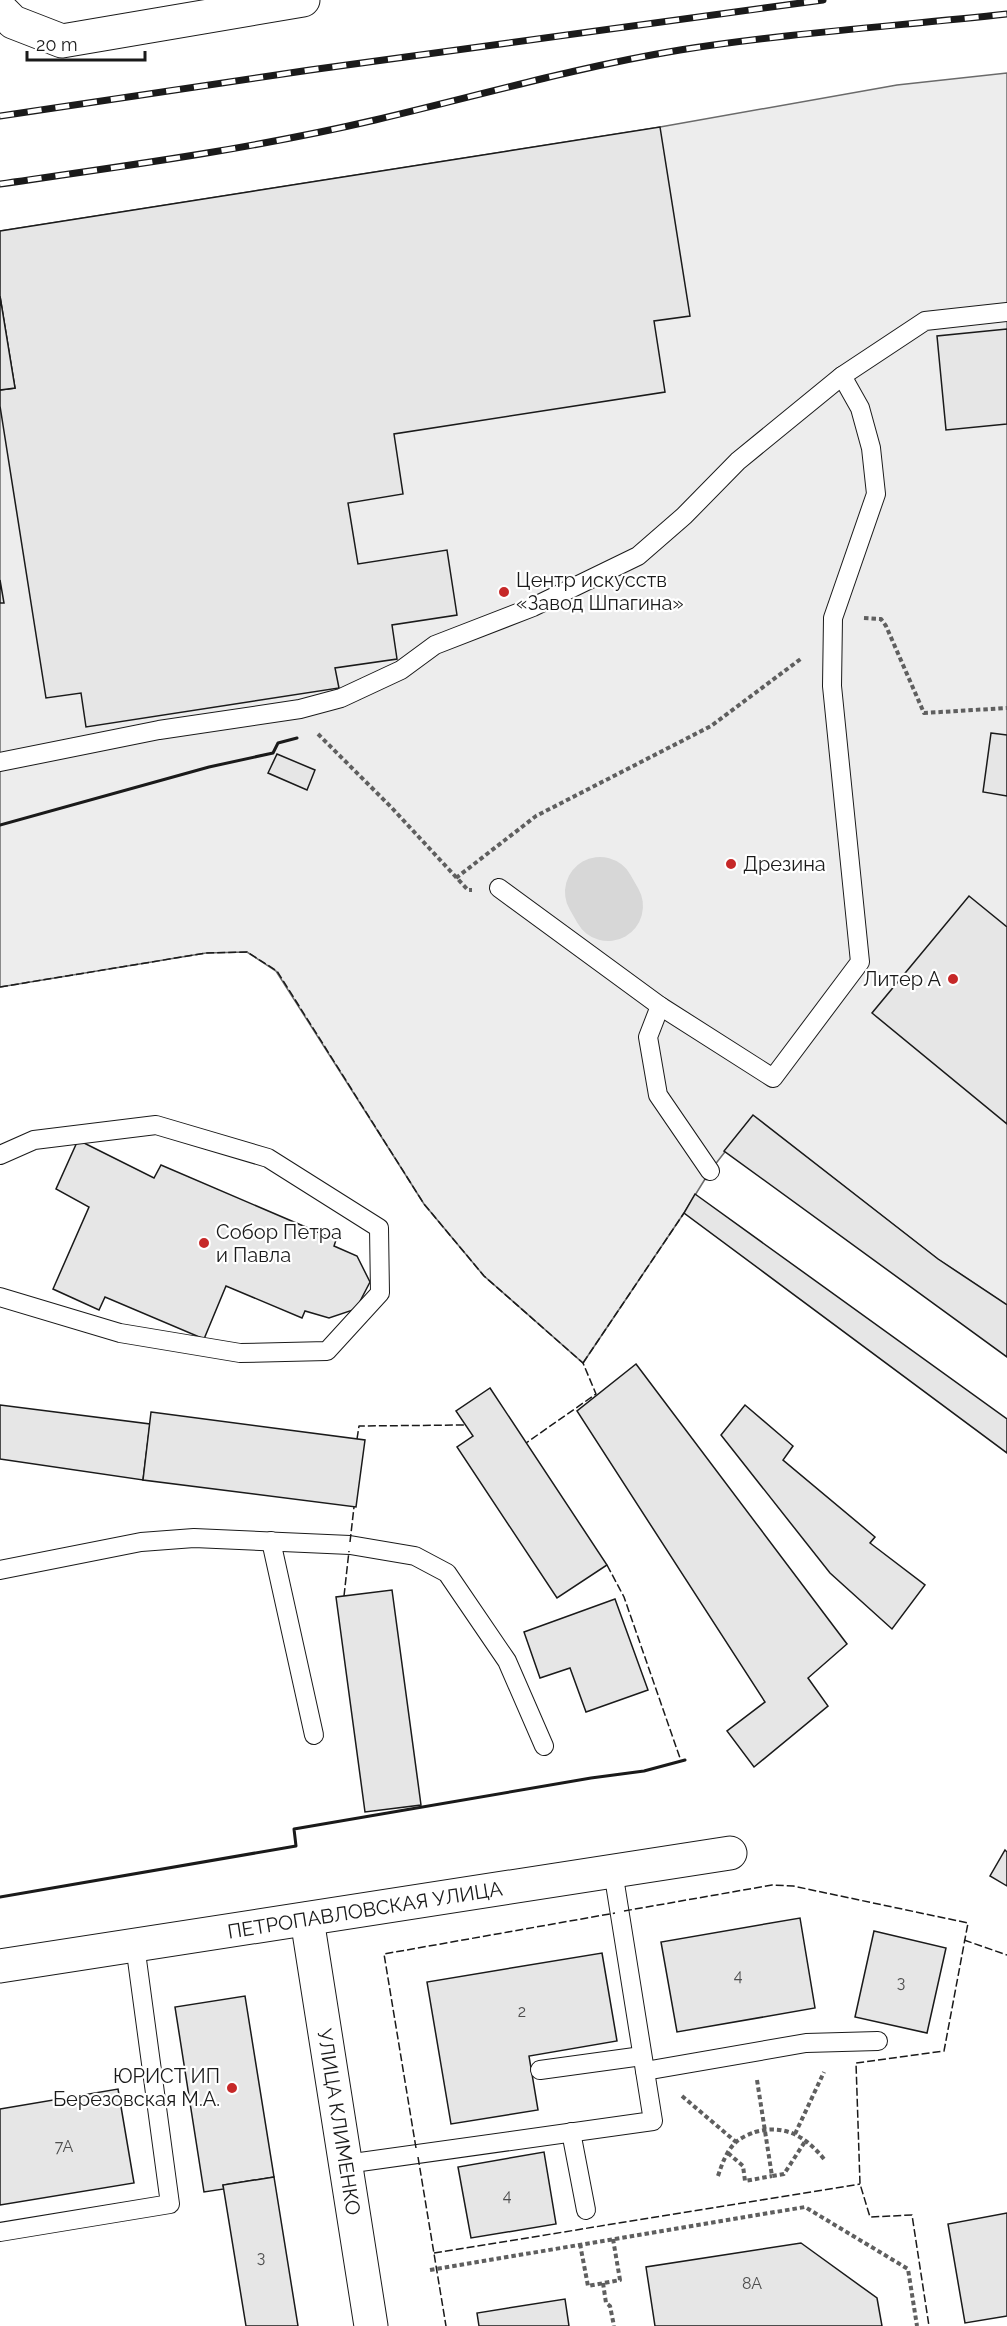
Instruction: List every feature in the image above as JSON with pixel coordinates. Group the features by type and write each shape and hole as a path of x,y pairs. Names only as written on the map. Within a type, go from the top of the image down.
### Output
{"street":[{"path":"0,9 12,22 62,41 303,0"},
{"name":"ПЕТРОПАВЛОВСКАЯ УЛИЦА","path":"0,1966 730,1853"},
{"name":"УЛИЦА КЛИМЕНКО","path":"307,1919 371,2326"}],"lane":[{"path":"0,762 159,730 300,708 341,698 401,670 435,645 533,606 638,556 684,516 738,461 842,375 925,321 1007,312"},
{"path":"499,888 660,1006 773,1078 860,962 832,686 833,618 876,494 871,448 860,408 842,375"},
{"path":"660,1006 648,1037 658,1095 710,1171"},
{"path":"0,1155 34,1140 156,1125 268,1158 379,1228 380,1293 327,1351 240,1353 120,1333 0,1297"},
{"path":"0,1570 141,1542 194,1538 350,1545 415,1556 447,1573 507,1661 544,1746"},
{"path":"271,1541 314,1735"},
{"path":"346,2164 653,2121 613,1871"},
{"path":"0,2232 170,2204 135,1945"},
{"path":"540,2070 646,2066 752,2053 807,2043 878,2041"},
{"path":"572,2132 586,2210"}],"path":[{"path":"456,878 536,816 711,726 806,655 833,618"},
{"path":"886,626 924,713 1007,708"},
{"path":"300,708 318,734 392,808 468,890 499,888"},
{"path":"795,2133 837,2042"},
{"path":"752,2053 772,2176"},
{"path":"646,2066 736,2142"},
{"path":"718,2176 728,2153 736,2142 765,2129 781,2129 795,2133 806,2140 824,2158"},
{"path":"728,2153 743,2166 745,2181 784,2174 806,2140"},
{"path":"430,2270 806,2207 908,2269 917,2326"},
{"path":"580,2244 588,2286 620,2280 613,2239"},
{"path":"603,2283 606,2303 610,2306 614,2326"}],"shaded area":[{"name":"Центр искусств «Завод Шпагина»","path":"1007,73 1007,1305 938,1259 753,1116 710,1171 583,1363 484,1276 424,1204 276,971 247,952 206,953 0,987 0,231 660,127 897,85"}],"building":[{"path":"660,127 690,316 654,321 665,392 394,434 403,494 348,503 358,564 447,550 457,615 392,625 397,659 335,668 339,688 86,727 81,693 46,698 0,406 0,390 15,388 0,296 0,231"},
{"path":"0,296 15,388 0,390"},
{"path":"1007,329 1007,424 946,430 937,336"},
{"path":"0,580 4,603 0,603"},
{"path":"991,733 1007,735 1007,796 983,792"},
{"path":"277,754 315,770 307,790 268,773"},
{"name":"Литер А","path":"969,896 1007,927 1007,1124 872,1013"},
{"path":"753,1115 938,1259 1007,1305 1007,1357 724,1151"},
{"name":"Собор Петра и Павла","path":"78,1140 154,1178 161,1165 336,1240 334,1246 357,1256 370,1282 356,1309 329,1318 305,1311 302,1318 226,1286 204,1339 105,1297 99,1310 53,1289 89,1207 56,1189"},
{"path":"695,1194 1007,1419 1007,1453 684,1213"},
{"path":"636,1364 847,1644 808,1678 828,1706 754,1767 727,1731 765,1702 577,1411"},
{"path":"490,1388 607,1565 557,1598 457,1447 473,1436 456,1411"},
{"path":"0,1405 150,1424 143,1480 0,1459"},
{"path":"745,1405 793,1446 783,1460 875,1537 870,1543 925,1585 892,1629 830,1573 721,1435"},
{"path":"151,1412 365,1440 356,1507 143,1480"},
{"path":"392,1590 421,1805 365,1812 336,1597"},
{"path":"615,1599 648,1690 586,1712 570,1668 540,1678 524,1632"},
{"path":"1005,1850 1007,1852 1007,1886 990,1876"},
{"path":"800,1918 815,2008 677,2032 661,1942"},
{"path":"874,1931 946,1948 927,2033 855,2017"},
{"path":"602,1953 617,2041 529,2056 538,2110 451,2124 427,1982"},
{"path":"245,1996 274,2177 223,2185 224,2189 204,2192 175,2007"},
{"path":"118,2089 134,2183 0,2205 0,2109"},
{"path":"544,2152 556,2224 471,2238 458,2167"},
{"path":"274,2177 298,2326 246,2326 223,2185"},
{"path":"1007,2213 1007,2316 965,2323 948,2224"},
{"path":"801,2243 877,2298 882,2326 655,2326 646,2267"},
{"path":"565,2299 569,2326 479,2326 477,2313"}],"waterway":[{"path":"600,892 608,906"}],"railway":[{"path":"0,116 310,70 823,0"},
{"path":"0,184 282,140 375,120 565,73 680,50 802,34 1007,14"}],"fence":[{"path":"0,987 206,953 247,952 277,971 424,1204 484,1276 583,1363 596,1394 526,1443"},
{"path":"583,1363 684,1213"},
{"path":"357,1439 359,1426 465,1425"},
{"path":"350,1542 354,1507"},
{"path":"344,1596 349,1551"},
{"path":"607,1565 624,1597 681,1761"},
{"path":"624,1911 772,1885 793,1886 968,1923 944,2051 856,2063 860,2184 870,2217 912,2215 929,2326"},
{"path":"416,2148 384,1954 615,1913"},
{"path":"964,1940 1007,1955"},
{"path":"418,2157 446,2326"},
{"path":"434,2253 860,2184"}],"wall":[{"path":"0,825 209,767 273,753 278,743 297,738"},
{"path":"0,1897 296,1846 294,1829 644,1771 685,1760"}],"place":[{"name":"Центр искусств «Завод Шпагина»","path":"504,592"},
{"name":"Дрезина","path":"731,864"},
{"name":"Литер А","path":"953,979"},
{"name":"Собор Петра и Павла","path":"204,1243"},
{"name":"ЮРИСТ ИП Березовская М.А.","path":"232,2088"}]}
